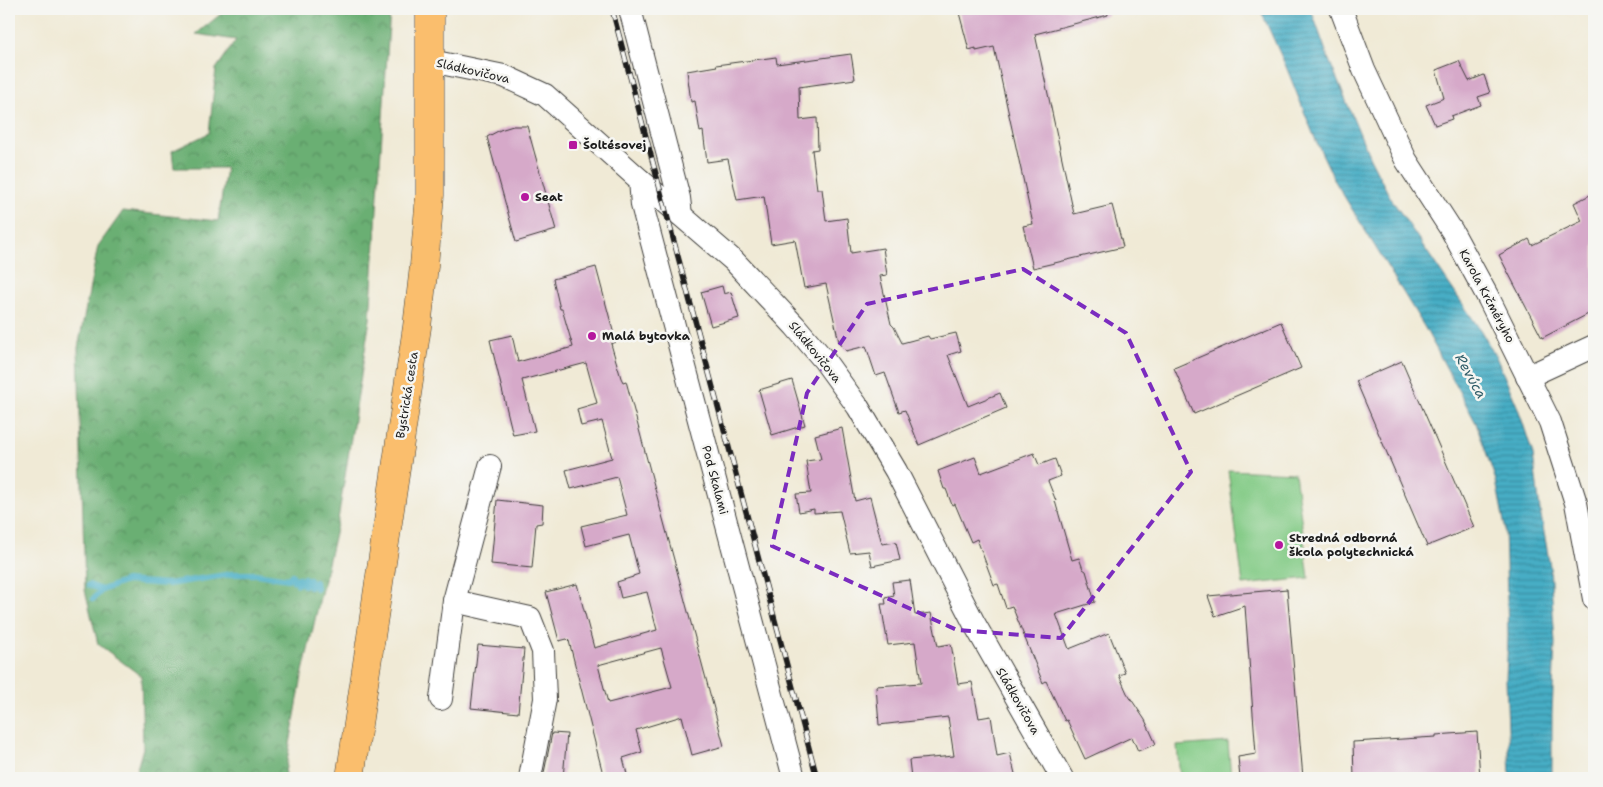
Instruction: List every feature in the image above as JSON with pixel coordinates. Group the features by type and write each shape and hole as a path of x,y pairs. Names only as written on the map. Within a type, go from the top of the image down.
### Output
{"main road":[{"name":"Bystrická cesta","path":"350,778 417,327 424,266 430,195 430,9"}],"street":[{"path":"630,9 679,198 681,215"},
{"name":"Karola Krčméryho","path":"1341,9 1364,70 1406,160 1452,231 1520,359 1526,377 1550,422 1576,503 1594,599"},
{"name":"Sládkovičova","path":"431,61 504,76 545,95 734,261 795,326 824,360 858,408 896,471 974,623 1062,778"},
{"name":"Pod Skalami","path":"640,180 642,205 794,778"},
{"path":"1526,377 1594,346"},
{"path":"440,699 454,601 490,466"},
{"path":"454,601 530,618 543,651 545,699 530,778"}],"highlighted area":[{"path":"1023,269 1126,333 1191,472 1061,638 957,630 772,546 807,393 867,304"}],"green space":[{"path":"227,9 390,9 370,319 338,520 302,676 284,778 125,778 136,772 143,748 141,676 98,644 85,590 78,348 98,246 123,211 218,221 226,168 174,168 172,151 209,133 216,69 236,40 196,34"},
{"path":"1228,470 1295,473 1309,578 1243,585"},
{"path":"1228,742 1231,778 1180,778 1177,746"}],"water":[{"name":"Revúca","path":"1260,9 1311,9 1329,60 1370,158 1390,197 1481,331 1497,359 1518,408 1533,454 1550,566 1555,643 1552,778 1510,778 1506,679 1508,636 1505,527 1496,481 1476,423 1425,328 1336,183 1316,141"}],"building":[{"path":"958,9 1107,9 1108,15 1035,34 1074,214 1112,205 1123,247 1033,268 1023,226 1033,224 994,47 976,51 976,48 969,50"},
{"path":"851,54 855,79 799,87 800,120 817,118 818,149 812,150 817,189 822,189 826,221 847,218 851,253 883,248 887,275 880,276 891,324 902,343 928,336 930,339 956,333 961,351 948,355 968,406 1000,393 1006,408 919,445 905,410 899,412 885,373 876,376 866,346 846,351 839,342 826,284 804,288 795,240 771,244 764,196 737,200 728,159 707,162 703,131 700,132 695,101 691,102 687,71 776,57 777,64"},
{"path":"1459,61 1469,81 1484,75 1490,93 1478,97 1481,105 1451,116 1452,119 1435,125 1426,105 1444,98 1436,70"},
{"name":"Seat","path":"513,126 527,126 556,230 516,242 487,137"},
{"path":"1594,193 1594,311 1542,338 1499,255 1529,239 1532,245 1582,221 1574,203"},
{"path":"596,267 616,342 611,344 621,378 623,382 626,381 724,746 692,755 682,716 636,730 642,752 623,758 628,778 604,778 569,641 567,639 559,641 546,592 577,584 594,648 657,630 647,592 621,598 617,582 639,574 629,535 586,546 581,526 627,515 617,477 571,489 566,470 612,458 602,421 581,426 577,409 597,403 586,363 522,380 535,431 513,435 490,340 512,335 518,362 573,347 562,309 560,309 553,279","holes":["661,648 672,687 608,703 598,665"]},
{"path":"722,286 724,294 731,292 739,318 711,326 701,292"},
{"path":"1281,322 1301,368 1194,414 1174,368"},
{"path":"1402,361 1474,527 1427,546 1356,381"},
{"path":"792,380 805,425 772,435 759,390"},
{"path":"842,428 855,501 870,497 882,544 896,542 900,560 872,566 869,551 850,553 840,511 814,513 814,509 799,512 796,494 811,493 806,461 821,459 815,435"},
{"path":"1034,453 1039,465 1055,459 1061,476 1048,481 1056,501 1072,560 1079,558 1083,569 1086,571 1095,602 1056,614 1069,649 1109,633 1125,673 1119,675 1127,693 1145,720 1156,744 1138,751 1132,737 1085,759 1046,681 1043,683 1012,606 1006,608 998,584 994,585 977,539 971,542 955,504 952,505 946,489 944,489 938,471 975,457 981,473"},
{"path":"497,500 543,505 542,523 536,524 532,568 491,564"},
{"path":"910,580 915,615 931,613 938,646 951,644 958,684 972,682 979,718 991,716 997,756 1010,753 1016,778 911,778 909,760 954,756 948,717 879,725 876,686 921,683 915,642 888,645 881,604 886,604 885,598 894,596 892,582"},
{"path":"1287,589 1303,778 1240,778 1238,757 1256,754 1245,606 1215,616 1208,596"},
{"path":"478,645 524,649 518,713 471,708"},
{"path":"1477,732 1480,778 1354,778 1353,742 1436,737 1436,735"},
{"path":"552,733 567,734 563,778 543,778"}],"waterway":[{"path":"93,599 102,590 126,581 168,584 232,574 256,574 288,579 292,575 294,581 298,578 298,584 304,578 304,585 309,580 310,587 315,582 316,588"},
{"path":"89,585 102,590"}],"railway":[{"path":"612,9 817,778"}],"place":[{"name":"Šoltésovej","path":"573,145"},
{"name":"Seat","path":"525,197"},
{"name":"Malá bytovka","path":"592,336"},
{"name":"Stredná odborná škola polytechnická","path":"1279,545"}]}
